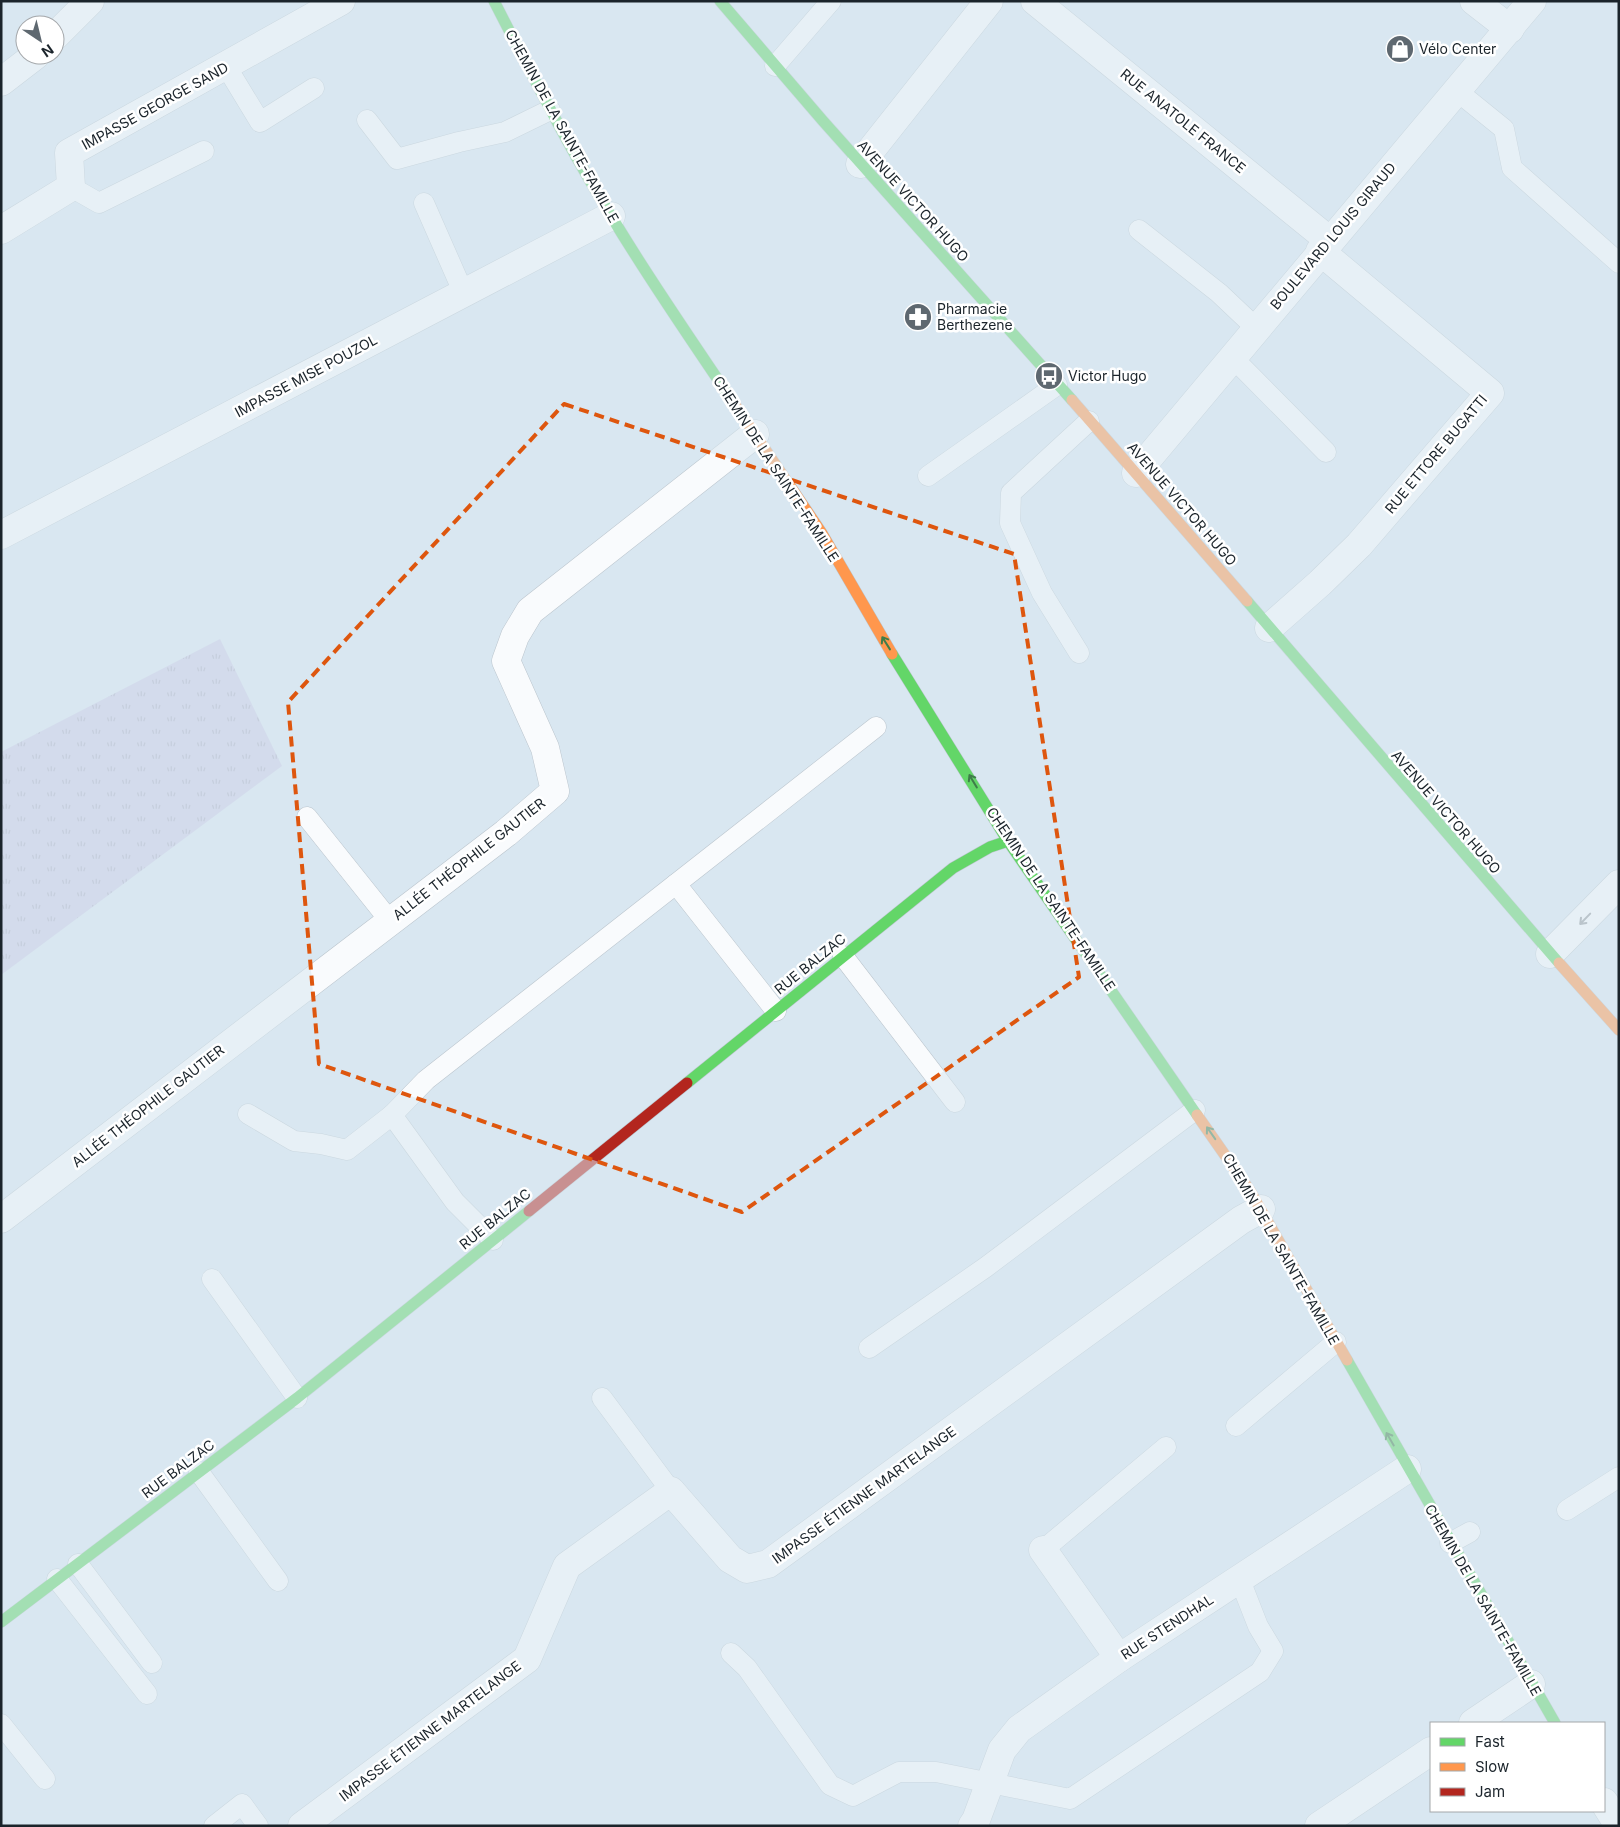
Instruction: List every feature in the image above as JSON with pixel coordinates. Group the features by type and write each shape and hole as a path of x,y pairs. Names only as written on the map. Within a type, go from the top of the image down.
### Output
{"street":[{"path":"65,26 90,1"},
{"name":"IMPASSE GEORGE SAND","path":"71,187 70,153 340,1"},
{"name":"CHEMIN DE LA SAINTE-FAMILLE","path":"494,1 550,110 611,216 664,301 821,532 859,600 1008,841 1195,1110 1261,1209 1407,1469 1554,1722"},
{"name":"AVENUE VICTOR HUGO","path":"720,1 860,164 1136,473 1550,954 1619,1030"},
{"path":"860,164 989,1"},
{"name":"RUE ANATOLE FRANCE","path":"1035,1 1325,246"},
{"path":"1474,1 1510,29"},
{"name":"BOULEVARD LOUIS GIRAUD","path":"1136,473 1532,1"},
{"path":"1,82 23,65"},
{"path":"1,230 71,187"},
{"name":"IMPASSE MISE POUZOL","path":"1,535 611,216"},
{"name":"RUE ETTORE BUGATTI","path":"1270,628 1359,545 1490,394 1325,246"},
{"name":"ALLÉE THÉOPHILE GAUTIER","path":"1,1219 506,833 555,791 545,748 506,661 515,636 530,611 755,434"},
{"name":"RUE BALZAC","path":"1,1622 297,1398 952,868 990,847 1008,841"},
{"path":"1550,954 1619,884"},
{"name":"IMPASSE ÉTIENNE MARTELANGE","path":"302,1826 527,1659 567,1566 671,1491 730,1560 747,1569 768,1564 1242,1220 1261,1209"},
{"name":"RUE STENDHAL","path":"972,1826 1002,1750 1019,1729 1119,1658 1407,1469"},
{"path":"1043,1550 1119,1658"},
{"path":"1474,1722 1531,1684"},
{"path":"1319,1826 1430,1752"},
{"path":"1605,1804 1619,1826"}],"lane":[{"path":"775,66 831,1"},
{"path":"226,66 260,122 314,88"},
{"path":"1457,91 1504,129 1512,168 1619,263"},
{"path":"367,120 397,159 505,132 550,110"},
{"path":"71,187 99,203 204,151"},
{"path":"424,203 464,294"},
{"path":"1139,230 1219,294 1256,328"},
{"path":"1232,357 1326,452"},
{"path":"928,476 1057,384"},
{"path":"1079,653 1042,593 1010,523 1011,493 1089,421"},
{"path":"248,1114 294,1142 321,1144 347,1150 392,1115 426,1080 876,727"},
{"path":"307,817 390,921"},
{"path":"676,884 776,1011"},
{"path":"843,956 955,1102"},
{"path":"869,1348 986,1267 1195,1110"},
{"path":"392,1115 455,1202 493,1240"},
{"path":"212,1279 297,1398"},
{"path":"1236,1426 1336,1342"},
{"path":"602,1398 671,1491"},
{"path":"1043,1550 1166,1447"},
{"path":"199,1472 278,1581"},
{"path":"1567,1510 1619,1477"},
{"path":"1450,1544 1470,1532"},
{"path":"78,1564 152,1662"},
{"path":"58,1579 147,1694"},
{"path":"731,1654 747,1668 830,1785 853,1796 899,1772 936,1772 1070,1799 1260,1672 1273,1651 1258,1626 1240,1580"},
{"path":"1,1724 45,1779"},
{"path":"214,1826 242,1804 258,1826"}],"highlighted area":[{"path":"564,404 1014,554 1079,977 742,1212 319,1064 288,702"}],"green space":[{"path":"220,639 282,766 1,975 1,752"}],"traffic: fast":[{"path":"494,1 552,113 600,198 663,298 729,396"},
{"path":"720,1 823,121 1072,400"},
{"path":"1247,601 1559,963"},
{"path":"892,654 1008,841 1197,1115"},
{"path":"687,1083 953,868 990,847 1008,841"},
{"path":"1,1622 297,1398 529,1211"},
{"path":"1347,1360 1554,1722"}],"traffic: slow":[{"path":"729,396 821,532 892,654"},
{"path":"1072,400 1247,601"},
{"path":"1559,963 1619,1030"},
{"path":"1197,1115 1250,1191 1347,1360"}],"traffic: jam":[{"path":"529,1211 687,1083"}],"place":[{"name":"Vélo Center","path":"1400,49"},
{"name":"Pharmacie Berthezene","path":"918,317"},
{"name":"Victor Hugo","path":"1049,376"}]}
